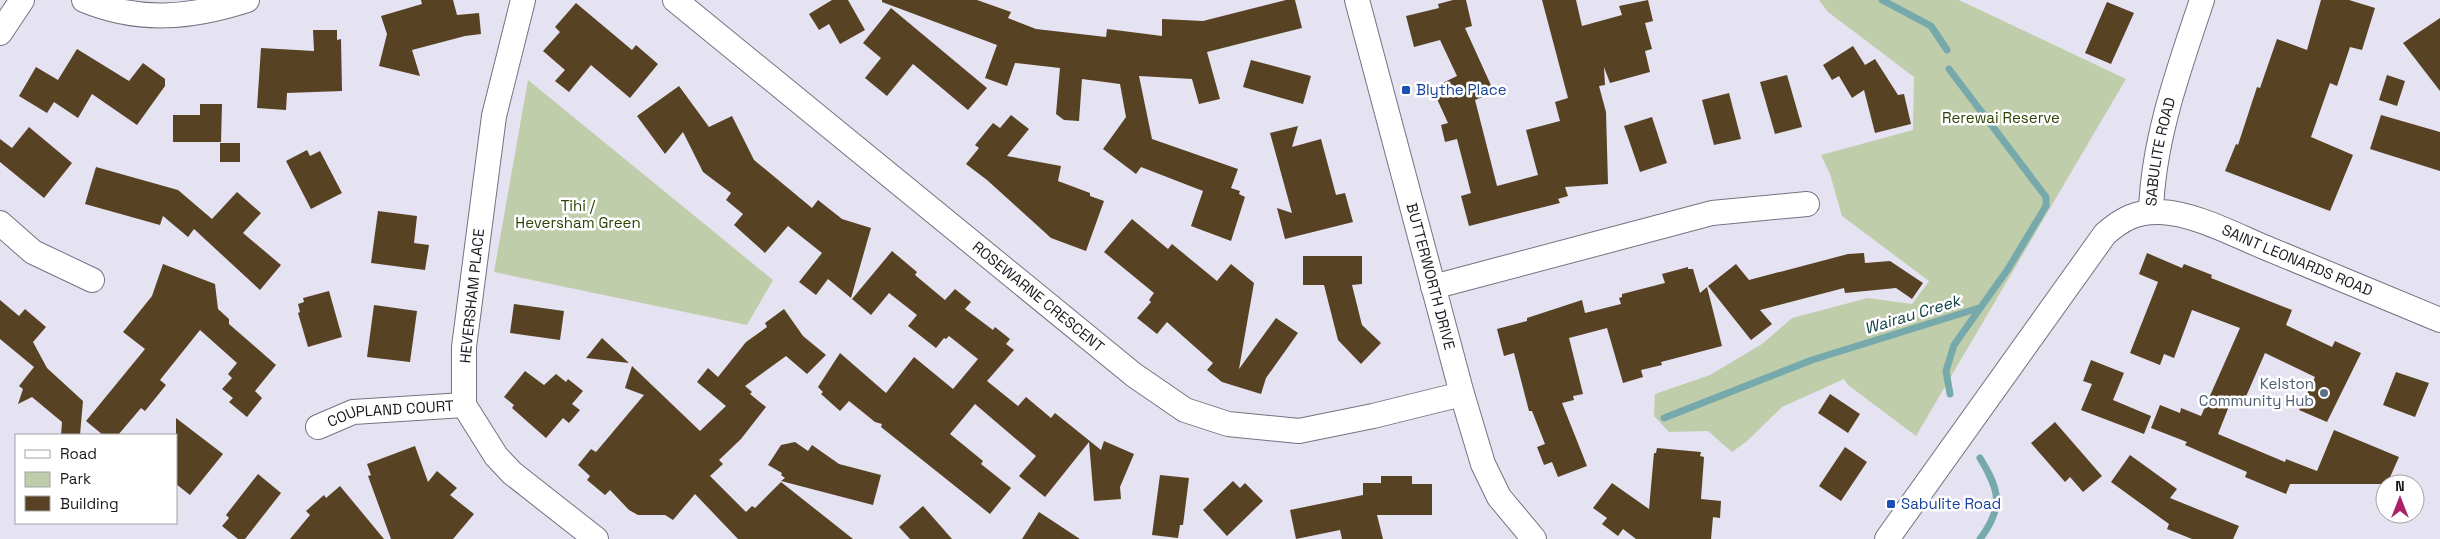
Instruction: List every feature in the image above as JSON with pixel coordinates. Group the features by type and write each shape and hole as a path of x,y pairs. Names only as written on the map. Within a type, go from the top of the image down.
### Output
{"street":[{"path":"0,34 22,0"},
{"path":"84,0 118,12 186,16 214,11 247,0"},
{"name":"HEVERSHAM PLACE","path":"464,405 464,347 494,116 523,0"},
{"name":"ROSEWARNE CRESCENT","path":"675,0 1134,375 1185,410 1228,424 1299,431 1373,416 1462,394"},
{"name":"BUTTERWORTH DRIVE","path":"1357,0 1462,394 1483,464 1499,497 1534,539"},
{"name":"SABULITE ROAD","path":"1887,539 2105,234 2120,222 2135,214 2151,212 2152,174 2158,145 2202,0"},
{"path":"1433,287 1712,213 1807,204"},
{"name":"SAINT LEONARDS ROAD","path":"2151,212 2177,214 2220,229 2440,320"},
{"path":"0,223 33,252 92,280"},
{"path":"464,405 496,456 512,473 596,539"},
{"name":"COUPLAND COURT","path":"318,427 353,412 464,405"}],"green space":[{"name":"Rerewai Reserve","path":"1819,0 1959,0 2126,79 1916,436 1848,385 1844,379 1782,407 1746,442 1732,452 1708,431 1669,432 1654,416 1655,394 1710,375 1762,344 1792,318 1868,298 1912,304 1929,281 1842,216 1830,174 1821,155 1913,130 1914,77 1828,12"},
{"name":"Tihi / Heversham Green","path":"528,80 773,280 747,325 494,272"}],"building":[{"path":"421,0 453,0 457,15 479,13 481,34 465,36 412,50 420,76 379,66 387,34 381,16 422,4"},
{"path":"832,0 848,0 865,30 840,44 829,24 819,30 809,14"},
{"path":"882,0 977,0 1011,12 1008,18 1036,29 1106,37 1107,29 1162,36 1162,19 1203,21 1286,0 1295,0 1302,28 1207,52 1220,99 1199,104 1192,79 1139,76 1152,139 1238,169 1231,188 1240,191 1239,194 1245,197 1231,241 1191,226 1203,191 1141,167 1136,174 1103,149 1126,117 1120,84 1082,79 1079,121 1064,120 1056,114 1060,68 1015,63 1007,86 985,78 997,45 882,2"},
{"path":"1453,0 1466,0 1472,26 1465,28 1494,92 1475,100 1497,186 1538,175 1526,130 1560,121 1555,102 1568,98 1542,0 1576,0 1582,26 1622,15 1619,6 1648,0 1653,21 1645,23 1652,49 1645,51 1650,72 1610,83 1604,67 1605,85 1599,86 1606,112 1608,184 1565,187 1568,196 1558,199 1560,203 1469,226 1461,196 1471,193 1457,139 1445,142 1441,125 1448,123 1432,88 1457,76 1440,40 1414,47 1406,16 1439,8 1438,4"},
{"path":"2321,0 2349,0 2375,8 2362,50 2350,47 2337,86 2330,83 2311,137 2353,155 2330,211 2225,171 2236,144 2238,145 2257,87 2260,88 2277,39 2307,50"},
{"path":"2107,2 2134,13 2111,64 2085,53"},
{"path":"576,3 632,50 636,45 658,64 630,98 591,65 569,92 555,81 565,70 543,51 560,32 555,27"},
{"path":"891,8 987,88 968,110 913,64 887,96 865,78 881,58 863,43"},
{"path":"2440,18 2440,91 2403,43"},
{"path":"313,30 337,30 337,40 341,39 342,91 287,93 286,110 257,108 261,48 314,51"},
{"path":"1853,46 1865,65 1875,59 1898,95 1904,94 1911,124 1875,133 1864,90 1852,98 1839,76 1832,80 1823,65"},
{"path":"77,49 129,81 143,63 165,79 165,86 137,125 92,94 78,118 54,102 47,113 19,96 36,67 58,80"},
{"path":"1251,60 1311,76 1303,104 1243,87"},
{"path":"1787,75 1802,127 1775,134 1760,82"},
{"path":"2387,75 2405,81 2397,106 2379,100"},
{"path":"679,86 709,127 732,116 754,160 812,208 818,200 842,219 871,228 851,298 828,279 816,295 799,282 822,253 788,226 765,253 734,225 743,214 726,200 731,193 703,172 683,132 665,154 637,116"},
{"path":"1729,93 1741,139 1714,145 1702,100"},
{"path":"200,104 222,104 221,142 173,142 173,115 200,115"},
{"path":"1011,115 1029,129 1007,156 1061,166 1058,181 1090,193 1090,196 1104,201 1086,251 1051,238 987,180 966,164 979,148 975,145 993,123 1000,128"},
{"path":"2381,115 2440,132 2440,171 2370,149"},
{"path":"1652,117 1667,163 1640,172 1624,126"},
{"path":"1298,126 1292,147 1321,139 1336,195 1345,193 1353,222 1285,239 1277,208 1292,213 1270,133"},
{"path":"29,127 72,163 44,198 0,162 0,139 12,148"},
{"path":"220,143 240,143 240,162 220,162"},
{"path":"307,150 310,156 320,151 342,193 311,209 286,161"},
{"path":"96,167 178,190 212,219 237,192 261,213 243,233 281,265 260,290 194,229 188,237 163,216 160,225 85,204"},
{"path":"378,211 417,216 414,243 429,245 425,270 371,263"},
{"path":"1132,219 1168,249 1172,244 1217,281 1231,264 1254,283 1239,369 1276,318 1298,333 1266,378 1261,394 1222,382 1207,370 1213,363 1167,322 1157,334 1137,318 1151,302 1149,300 1154,293 1104,252"},
{"path":"892,251 917,272 915,275 945,300 955,289 971,302 965,309 993,330 995,327 1010,339 1006,344 1014,350 987,381 1018,406 1026,397 1051,418 1055,413 1101,450 1104,441 1134,454 1120,487 1121,499 1094,501 1089,442 1045,497 1019,476 1036,456 975,404 950,434 983,461 981,464 1011,488 990,514 881,427 882,424 875,422 849,401 840,411 821,394 823,392 818,387 840,353 886,393 914,357 953,389 978,359 949,336 946,339 944,338 936,348 908,326 917,315 889,293 871,315 852,299"},
{"path":"1864,253 1865,263 1890,261 1923,283 1912,299 1896,288 1845,293 1844,288 1760,310 1772,324 1751,340 1708,286 1736,264 1749,280 1848,254"},
{"path":"2147,253 2182,268 2184,264 2212,275 2211,278 2292,310 2286,325 2332,347 2335,341 2361,353 2327,422 2299,410 2315,377 2265,353 2244,401 2233,396 2218,434 2285,462 2286,459 2317,471 2334,430 2399,457 2391,474 2375,474 2375,484 2290,484 2286,494 2245,477 2247,472 2185,445 2187,442 2151,428 2160,405 2180,413 2181,408 2201,416 2240,328 2192,310 2174,358 2164,354 2160,365 2130,353 2158,282 2139,274"},
{"path":"1303,256 1362,256 1362,284 1352,285 1362,325 1381,343 1361,364 1338,340 1324,285 1303,285"},
{"path":"163,264 215,284 218,309 229,319 229,324 276,365 255,391 262,398 247,417 229,402 233,398 222,389 232,378 228,374 237,363 200,330 160,380 166,385 145,411 141,408 119,434 102,434 86,421 145,349 123,332 152,296"},
{"path":"1688,267 1688,269 1693,269 1700,293 1707,287 1722,346 1661,362 1662,365 1641,370 1643,377 1623,383 1607,328 1569,338 1583,394 1573,396 1574,400 1562,403 1587,466 1558,477 1552,462 1544,465 1537,447 1545,444 1532,411 1529,411 1514,353 1504,356 1497,329 1527,321 1527,318 1582,300 1585,313 1621,304 1619,298 1622,297 1622,294 1665,283 1662,274"},
{"path":"329,291 342,337 308,347 298,313 300,312 298,304 304,302 303,298"},
{"path":"0,300 19,316 25,309 46,327 33,342 47,368 83,401 80,434 61,434 62,422 32,397 18,404 23,389 19,386 34,367 0,339"},
{"path":"514,304 564,311 560,340 510,333"},
{"path":"374,305 417,311 410,362 367,357"},
{"path":"784,309 803,336 826,355 807,374 786,356 745,386 752,392 750,394 766,407 741,439 719,460 723,464 710,476 746,512 752,506 755,508 781,482 853,539 738,539 695,494 673,520 665,515 638,515 629,510 610,490 605,495 587,480 590,476 578,465 591,449 596,452 644,395 625,388 632,366 700,431 726,406 697,382 708,368 718,377 746,342 767,327 765,323"},
{"path":"602,338 629,363 586,358"},
{"path":"2091,360 2124,373 2113,400 2151,416 2144,434 2081,410 2092,384 2083,381"},
{"path":"525,371 544,385 556,374 566,382 568,379 583,391 572,404 580,410 569,423 563,418 546,438 512,408 514,405 504,397"},
{"path":"2396,372 2429,383 2415,417 2383,405"},
{"path":"1830,394 1860,414 1848,433 1818,413"},
{"path":"176,418 223,454 190,495 178,486 178,434 176,434"},
{"path":"2055,422 2102,476 2083,492 2070,477 2065,482 2031,443"},
{"path":"795,442 808,451 812,445 839,464 881,475 873,505 781,481 785,478 781,475 782,473 768,465 781,445"},
{"path":"415,446 428,482 437,471 457,488 450,495 474,514 453,539 391,539 368,476 371,475 367,464"},
{"path":"1845,447 1867,462 1841,501 1819,486"},
{"path":"1657,448 1701,452 1700,456 1704,457 1701,499 1721,501 1720,518 1713,517 1711,539 1636,539 1623,529 1618,536 1602,524 1607,518 1593,508 1612,483 1649,509 1654,453 1656,453"},
{"path":"2130,455 2177,489 2170,498 2239,526 2233,539 2192,539 2167,529 2169,524 2111,482"},
{"path":"258,474 281,493 245,539 238,539 222,526 229,518 226,515"},
{"path":"1160,475 1189,478 1183,525 1180,525 1178,538 1152,535"},
{"path":"1381,476 1412,476 1412,484 1432,484 1432,515 1377,515 1383,539 1342,539 1340,530 1296,539 1290,510 1363,495 1363,483 1381,483"},
{"path":"1233,481 1240,488 1245,483 1263,501 1227,536 1203,510"},
{"path":"340,486 384,539 290,539 310,515 306,511 324,495 326,498"},
{"path":"923,506 952,539 910,539 899,527"},
{"path":"1039,512 1080,539 1022,539"}],"waterway":[{"name":"Wairau Creek","path":"1882,0 1931,26 1947,50"},
{"name":"Wairau Creek","path":"1949,69 2046,197 2046,206 2008,269 1954,345 1946,371 1950,394"},
{"name":"Wairau Creek","path":"1664,418 1812,360 1979,308"},
{"path":"1980,458 1992,480 1995,490 1996,508 1988,528 1980,539"}],"place":[{"name":"Blythe Place","path":"1406,90"},
{"name":"Kelston Community Hub","path":"2324,393"},
{"name":"Sabulite Road","path":"1891,504"}]}
